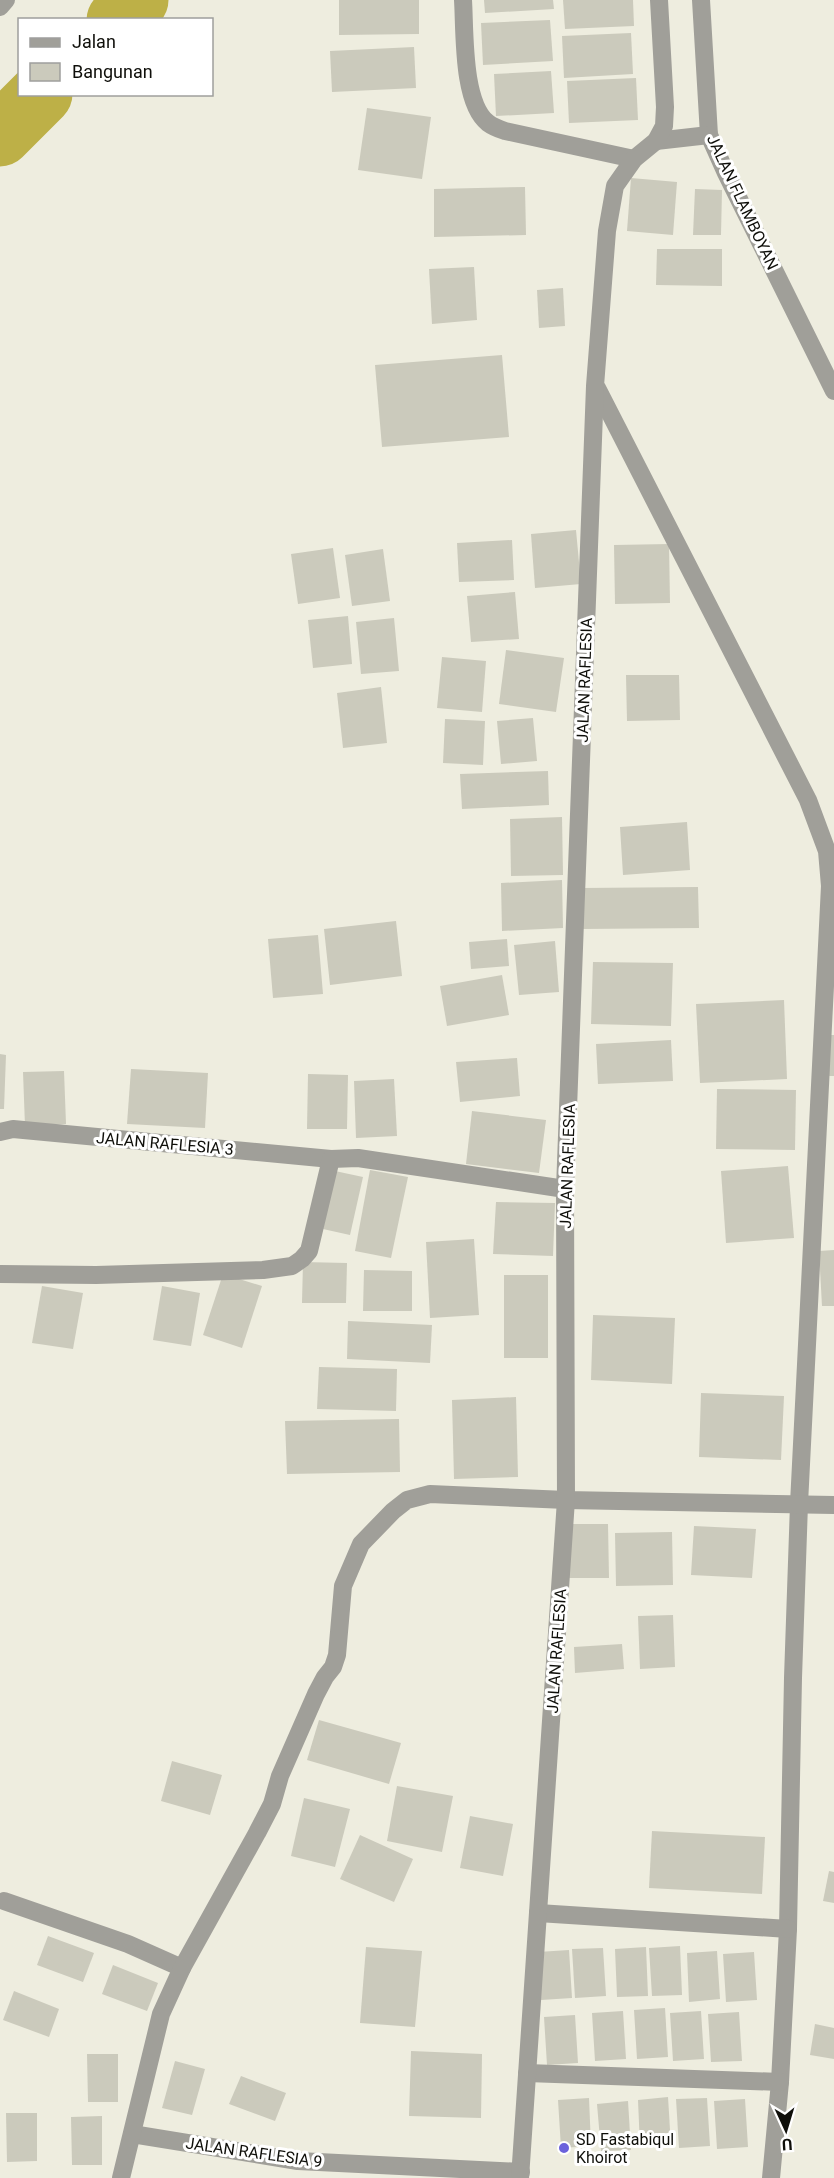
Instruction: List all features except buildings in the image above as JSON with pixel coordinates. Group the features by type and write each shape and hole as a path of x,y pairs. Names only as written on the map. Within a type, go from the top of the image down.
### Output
{"street":[{"path":"0,7 6,0"},
{"path":"463,0 466,64 471,97 486,122 505,131 634,159"},
{"path":"656,141 664,126 665,107 659,0"},
{"name":"JALAN FLAMBOYAN","path":"701,0 709,135 834,391"},
{"path":"656,141 709,135"},
{"name":"JALAN RAFLESIA","path":"520,2175 566,1500 565,1189 595,386 607,231 615,186 634,159 656,141"},
{"path":"595,386 831,849 799,1504 788,1929 780,2082 771,2178"},
{"name":"JALAN RAFLESIA 3","path":"0,1132 13,1129 331,1159 358,1158 565,1189"},
{"path":"0,1274 120,1274 263,1270 292,1266 309,1251 331,1159"},
{"path":"121,2178 161,2014 182,1968 272,1804 280,1776 316,1694 324,1677 333,1667 337,1655 343,1586 361,1544 393,1510 407,1500 430,1494 566,1500 834,1505"},
{"path":"4,1901 128,1944 182,1968"},
{"path":"538,1913 788,1929"},
{"path":"527,2073 780,2082"},
{"name":"JALAN RAFLESIA 9","path":"132,2134 298,2161 520,2175"}],"waterway":[{"path":"120,18 137,0"},
{"path":"0,135 39,96"}],"place":[{"name":"SD Fastabiqul Khoirot","path":"564,2148"}]}
